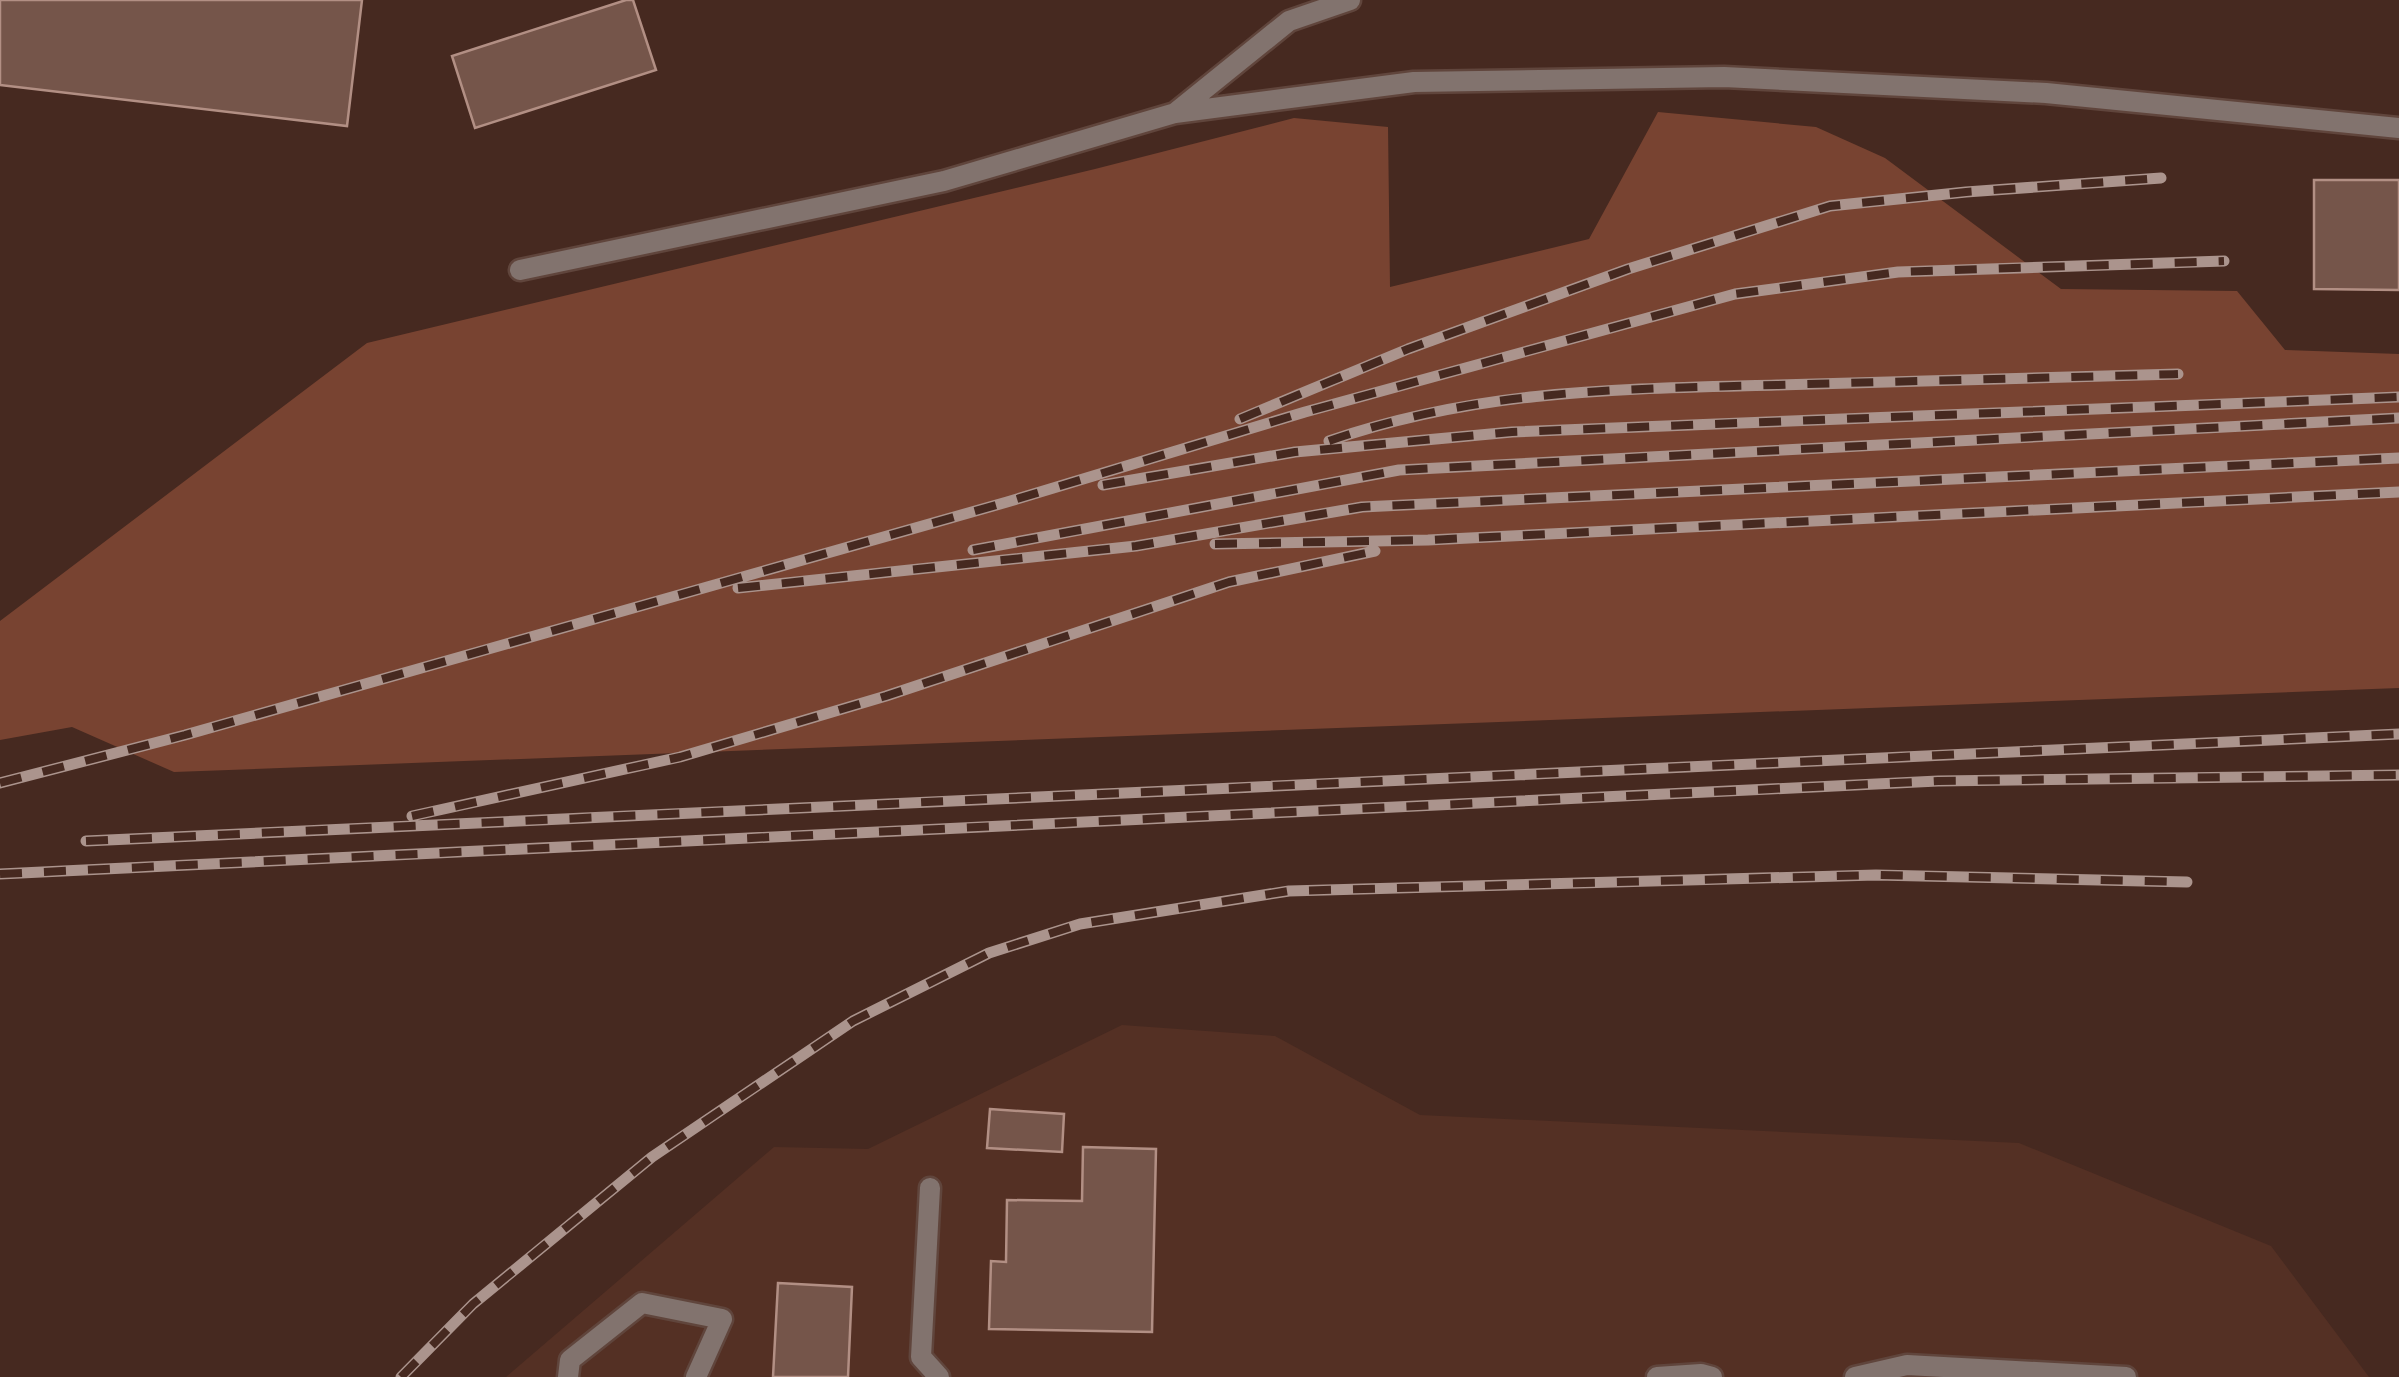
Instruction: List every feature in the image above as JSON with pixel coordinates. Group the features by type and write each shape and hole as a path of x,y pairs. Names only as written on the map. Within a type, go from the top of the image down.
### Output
{"lane":[{"path":"1175,112 1289,22 1350,0"},
{"path":"520,270 944,181 1175,112 1414,82 1724,77 2046,93 2399,128"},
{"path":"930,1188 921,1356 939,1377"},
{"path":"568,1377 570,1360 642,1303 722,1318 696,1377"},
{"path":"1856,1377 1907,1365 2126,1377"},
{"path":"1657,1377 1712,1377"}],"shaded area":[{"path":"1658,112 1816,127 1885,158 2061,289 2237,291 2285,350 2399,354 2399,688 174,772 72,727 0,740 0,621 367,343 1294,118 1388,127 1390,287 1589,239"},
{"path":"1122,1025 1275,1036 1420,1115 2019,1143 2271,1246 2369,1377 506,1377 774,1147 868,1149"}],"building":[{"path":"0,0 362,0 347,126 0,85"},
{"path":"633,0 656,70 475,128 452,56"},
{"path":"2314,180 2399,180 2399,290 2314,289"},
{"path":"990,1109 1064,1114 1062,1152 987,1148"},
{"path":"1083,1147 1156,1149 1152,1332 989,1329 991,1261 1006,1262 1007,1200 1082,1201"},
{"path":"778,1283 852,1287 848,1377 773,1377"}],"railway":[{"path":"1240,419 1408,349 1628,269 1830,206 2161,178"},
{"path":"0,783 185,735 1007,502 1305,412 1735,294 1898,272 2224,261"},
{"path":"1329,441 1440,411 1550,395 1662,388 2178,374"},
{"path":"1103,485 1295,452 1512,432 2399,397"},
{"path":"973,550 1399,470 2399,418"},
{"path":"738,588 1136,546 1362,507 2399,458"},
{"path":"1215,544 1428,540 2399,492"},
{"path":"412,816 680,757 886,696 1229,582 1375,551"},
{"path":"86,841 2399,734"},
{"path":"0,874 1938,781 2399,775"},
{"path":"401,1377 473,1304 652,1157 853,1021 989,953 1080,924 1289,891 1876,875 2187,882"}]}
